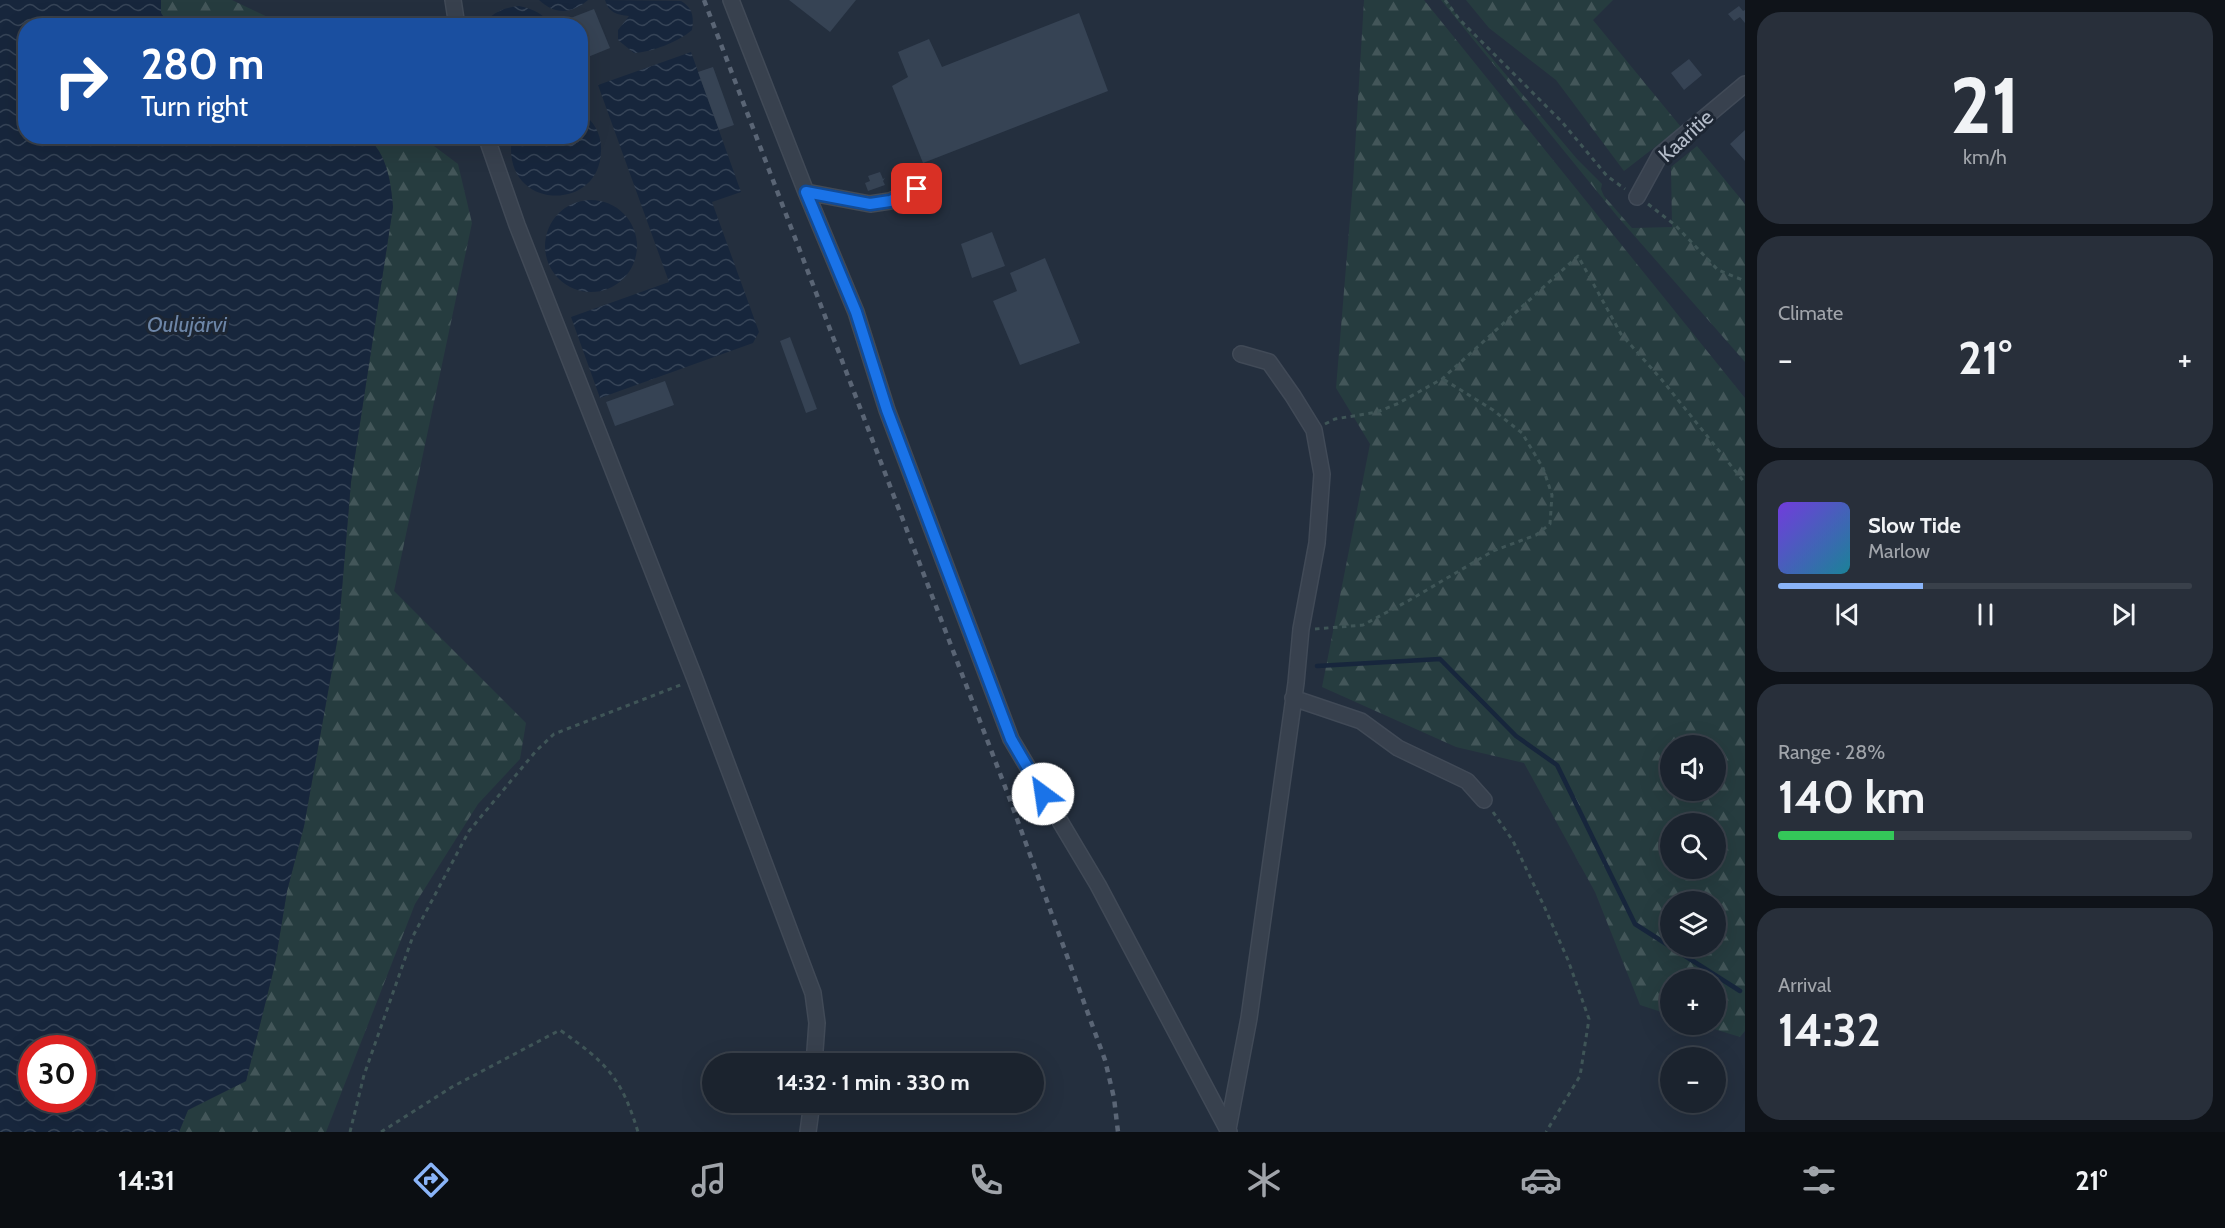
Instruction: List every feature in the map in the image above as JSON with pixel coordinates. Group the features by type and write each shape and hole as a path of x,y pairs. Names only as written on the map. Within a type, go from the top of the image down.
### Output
{"street":[{"path":"453,0 456,18"},
{"path":"731,0 856,312 887,410 1011,739 1098,885 1228,1131"},
{"name":"Kaaritie","path":"1637,197 1660,155 1745,84"},
{"path":"489,144 576,380 695,679 813,993 817,1023 815,1053"},
{"path":"806,192 870,204 890,201 917,189"},
{"path":"1228,1131 1249,1018 1301,629 1317,543 1322,474 1314,430 1269,362 1241,354"},
{"path":"1293,699 1361,721 1398,748 1467,781 1484,800"},
{"path":"808,1132 811,1113"}],"path":[{"path":"1445,0 1459,19 1562,122 1607,177 1675,225 1718,270 1745,281"},
{"path":"1314,430 1335,418 1377,412 1397,404 1442,379 1578,256 1622,334 1745,483"},
{"path":"1301,629 1363,625 1493,551 1536,535 1550,524 1552,495 1543,468 1522,433 1493,410 1442,379"},
{"path":"350,1132 364,1075 413,936 469,831 536,751 554,734 695,679"},
{"path":"1484,800 1513,841 1568,960 1589,1019 1580,1076 1546,1132"},
{"path":"381,1132 453,1087 560,1030 596,1056 618,1080 639,1132"}],"green space":[{"path":"161,0 232,0 270,18 164,18 161,13"},
{"path":"1364,0 1424,0 1745,398 1745,1031 1740,1037 1726,1033 1726,969 1660,969 1660,1011 1640,1005 1595,892 1524,763 1456,747 1322,687 1370,444 1336,388 1353,182"},
{"path":"1441,0 1447,0 1459,19 1577,159 1602,184 1601,189 1604,196 1632,228 1672,227 1671,167 1697,146 1745,204 1745,362 1617,216"},
{"path":"1466,0 1613,0 1593,20 1681,127 1624,171 1556,80 1489,28"},
{"path":"374,144 431,144 458,164 472,223 394,591 526,723 520,759 478,804 415,904 326,1132 179,1132 188,1110 246,1081 275,964 287,891 304,826 338,636 351,482 393,207 387,169"}],"water":[{"name":"Oulujärvi","path":"0,0 161,0 161,13 164,18 18,18 18,144 374,144 387,169 391,188 393,207 351,482 338,636 304,826 287,891 275,964 246,1081 188,1110 179,1132 0,1132"},
{"path":"539,0 588,0 576,8 564,11 551,8"},
{"path":"605,0 681,1 692,13 692,30 680,39 664,46 634,53 618,40 618,30 629,16 614,12"},
{"path":"519,6 538,12 545,18 490,18 508,8"},
{"path":"691,52 741,192 712,202 759,332 753,343 600,398 571,317 669,282 598,85"},
{"path":"588,118 599,134 601,151 596,172 585,186 569,194 552,195 535,191 521,179 512,161 512,144 588,144"},
{"path":"591,200 609,204 623,214 633,228 637,246 633,264 623,278 609,288 591,292 573,288 559,278 549,264 545,246 549,228 559,214 573,204"}],"building":[{"path":"789,0 856,0 830,32"},
{"path":"1739,6 1743,11 1745,10 1745,23 1740,17 1734,21 1728,14"},
{"path":"594,9 610,48 588,57 588,18 571,18"},
{"path":"1079,13 1108,91 923,163 892,86 908,77 898,52 929,39 942,67"},
{"path":"1689,59 1702,75 1684,90 1671,73"},
{"path":"713,67 734,125 719,130 698,72"},
{"path":"1745,130 1745,161 1730,144"},
{"path":"880,172 883,179 885,178 883,181 885,185 868,191 865,183 870,181 868,176"},
{"path":"992,232 1005,266 972,278 961,244"},
{"path":"1045,258 1080,343 1020,365 993,301 1017,291 1010,273"},
{"path":"790,337 817,409 806,413 780,341"},
{"path":"665,381 674,405 615,426 606,402"}],"waterway":[{"path":"1317,666 1440,659 1516,736 1557,765 1635,924 1740,991"}],"railway":[{"path":"704,0 1009,797 1105,1060 1114,1098 1118,1132"}],"route":[{"path":"917,189 890,201 870,204 806,192 856,312 887,410 1011,739 1043,794"}]}
